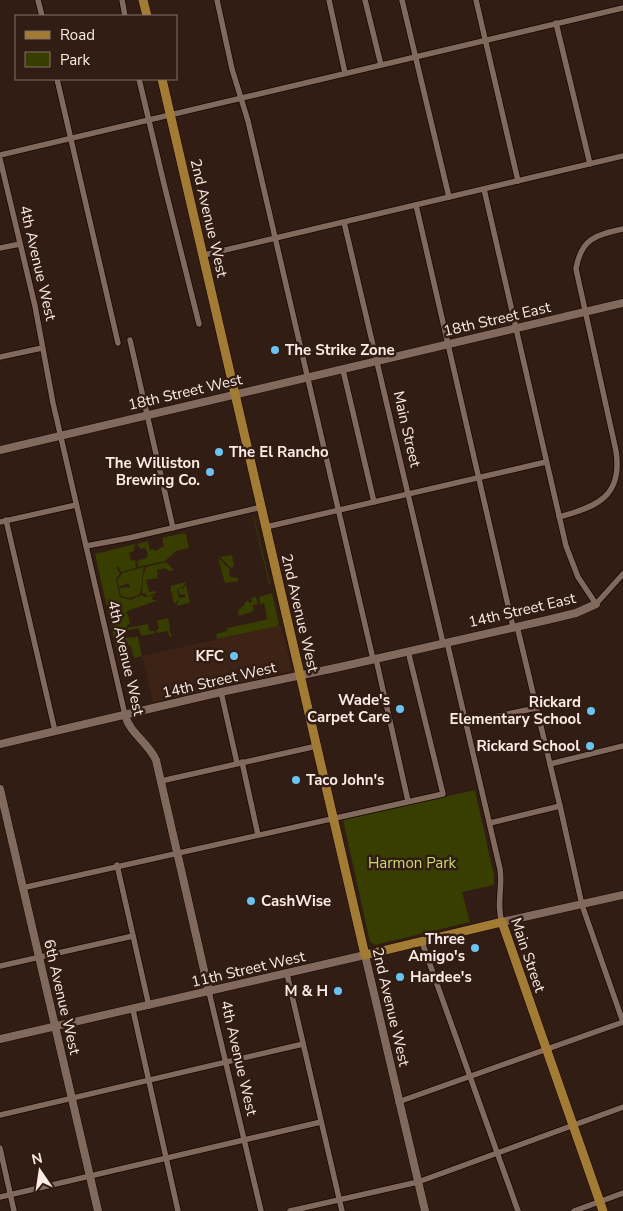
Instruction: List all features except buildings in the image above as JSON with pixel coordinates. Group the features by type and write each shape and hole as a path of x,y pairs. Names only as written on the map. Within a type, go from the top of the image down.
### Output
{"main road":[{"path":"143,0 147,15"},
{"name":"2nd Avenue West","path":"162,80 365,955"},
{"name":"11th Street West","path":"365,955 502,922"},
{"name":"Main Street","path":"502,922 603,1211"}],"street":[{"path":"38,0 42,15"},
{"path":"122,0 125,15"},
{"path":"216,0 232,69 242,98 408,801"},
{"path":"328,0 345,73"},
{"path":"365,0 380,65"},
{"path":"402,0 449,197"},
{"path":"476,0 518,181"},
{"path":"0,155 485,39 623,8"},
{"path":"556,23 590,164"},
{"path":"56,80 118,343"},
{"path":"140,80 199,324"},
{"path":"204,254 623,156"},
{"name":"4th Avenue West","path":"0,159 35,306 60,435 125,715 130,728 148,745 153,754 161,781 261,1211"},
{"path":"484,189 559,517 573,567 596,604"},
{"path":"398,1102 623,1022 582,905 550,764 479,478 416,205"},
{"name":"Main Street","path":"344,222 408,494 490,823 502,878 499,913 502,922"},
{"path":"559,517 592,507 611,490 617,480 618,465 616,451 576,269 582,247 593,238 623,229"},
{"path":"0,248 20,244"},
{"name":"18th Street East","path":"377,362 623,303"},
{"path":"130,340 173,528"},
{"path":"0,357 42,348"},
{"name":"18th Street West","path":"0,450 377,362"},
{"path":"343,370 374,502"},
{"path":"266,527 546,462"},
{"path":"55,731 3,521 76,505"},
{"path":"86,546 262,507"},
{"name":"14th Street East","path":"445,642 576,613 596,604 623,574"},
{"name":"14th Street West","path":"0,744 445,642"},
{"path":"22,888 442,794 408,651"},
{"path":"221,692 258,835"},
{"path":"465,723 536,708"},
{"path":"161,781 317,746"},
{"path":"550,764 623,746"},
{"name":"6th Avenue West","path":"0,789 2,811 98,1211"},
{"path":"490,823 560,806"},
{"path":"117,866 149,1006"},
{"path":"502,922 623,895"},
{"path":"0,966 134,936"},
{"path":"422,942 518,1211"},
{"name":"11th Street West","path":"0,1039 133,1010 365,955"},
{"name":"2nd Avenue West","path":"365,955 425,1211"},
{"path":"287,974 342,1211"},
{"path":"133,1010 178,1211"},
{"path":"0,1115 303,1044"},
{"path":"290,1211 418,1182 623,1107"},
{"path":"0,1197 321,1122"},
{"path":"0,1148 14,1211"},
{"path":"574,1211 623,1193"}],"shaded area":[{"path":"281,625 292,671 153,702 142,656"}],"green space":[{"path":"254,516 270,584 269,584"},
{"path":"186,534 189,548 176,551 165,561 138,567 137,561 147,558 148,554 145,548 140,549 137,544 148,541 150,550 153,549 155,551 164,546 162,538"},
{"path":"135,544 134,551 129,553 131,561 135,560 136,568 121,572 118,566 116,568 120,573 116,580 120,597 131,600 141,595 145,597 155,595 152,597 156,601 127,611 126,614 128,614 130,624 127,625 127,628 148,624 149,631 154,631 155,633 142,636 138,628 121,632 122,638 138,637 142,656 134,658 129,645 123,646 124,651 117,652 95,554"},
{"path":"232,555 234,566 231,568 220,557"},
{"path":"218,558 230,569 229,575 238,578 238,581 225,583"},
{"path":"166,562 174,570 168,571 166,568 157,570 158,578 146,580 149,592 156,591 156,593 148,596 143,594 143,576 146,567"},
{"path":"144,567 139,595 129,598 121,596 119,588 130,587 128,583 119,587 117,581 122,573"},
{"path":"186,582 183,587 177,589 179,598 185,597 185,594 180,595 178,589 183,588 184,591 186,585 190,603 176,606 179,600 174,604 170,586"},
{"path":"272,593 278,626 217,639 216,634 227,631 227,628 265,620 267,618 264,603 260,604 259,597"},
{"path":"256,597 258,604 253,605 254,611 239,616 238,611 247,600 250,603 252,602 251,598"},
{"path":"168,618 172,637 169,636 168,631 157,633 156,630 159,629 157,621"},
{"name":"Harmon Park","path":"475,790 494,875 494,885 462,892 470,922 375,945 370,942 343,820"}],"place":[{"name":"The Strike Zone","path":"275,350"},
{"name":"The El Rancho","path":"219,452"},
{"name":"The Williston Brewing Co.","path":"210,472"},
{"name":"KFC","path":"234,656"},
{"name":"Wade's Carpet Care","path":"400,709"},
{"name":"Rickard Elementary School","path":"591,711"},
{"name":"Rickard School","path":"590,746"},
{"name":"Taco John's","path":"296,780"},
{"name":"CashWise","path":"251,901"},
{"name":"Three Amigo's","path":"475,948"},
{"name":"Hardee's","path":"400,977"},
{"name":"M & H","path":"338,991"}]}
